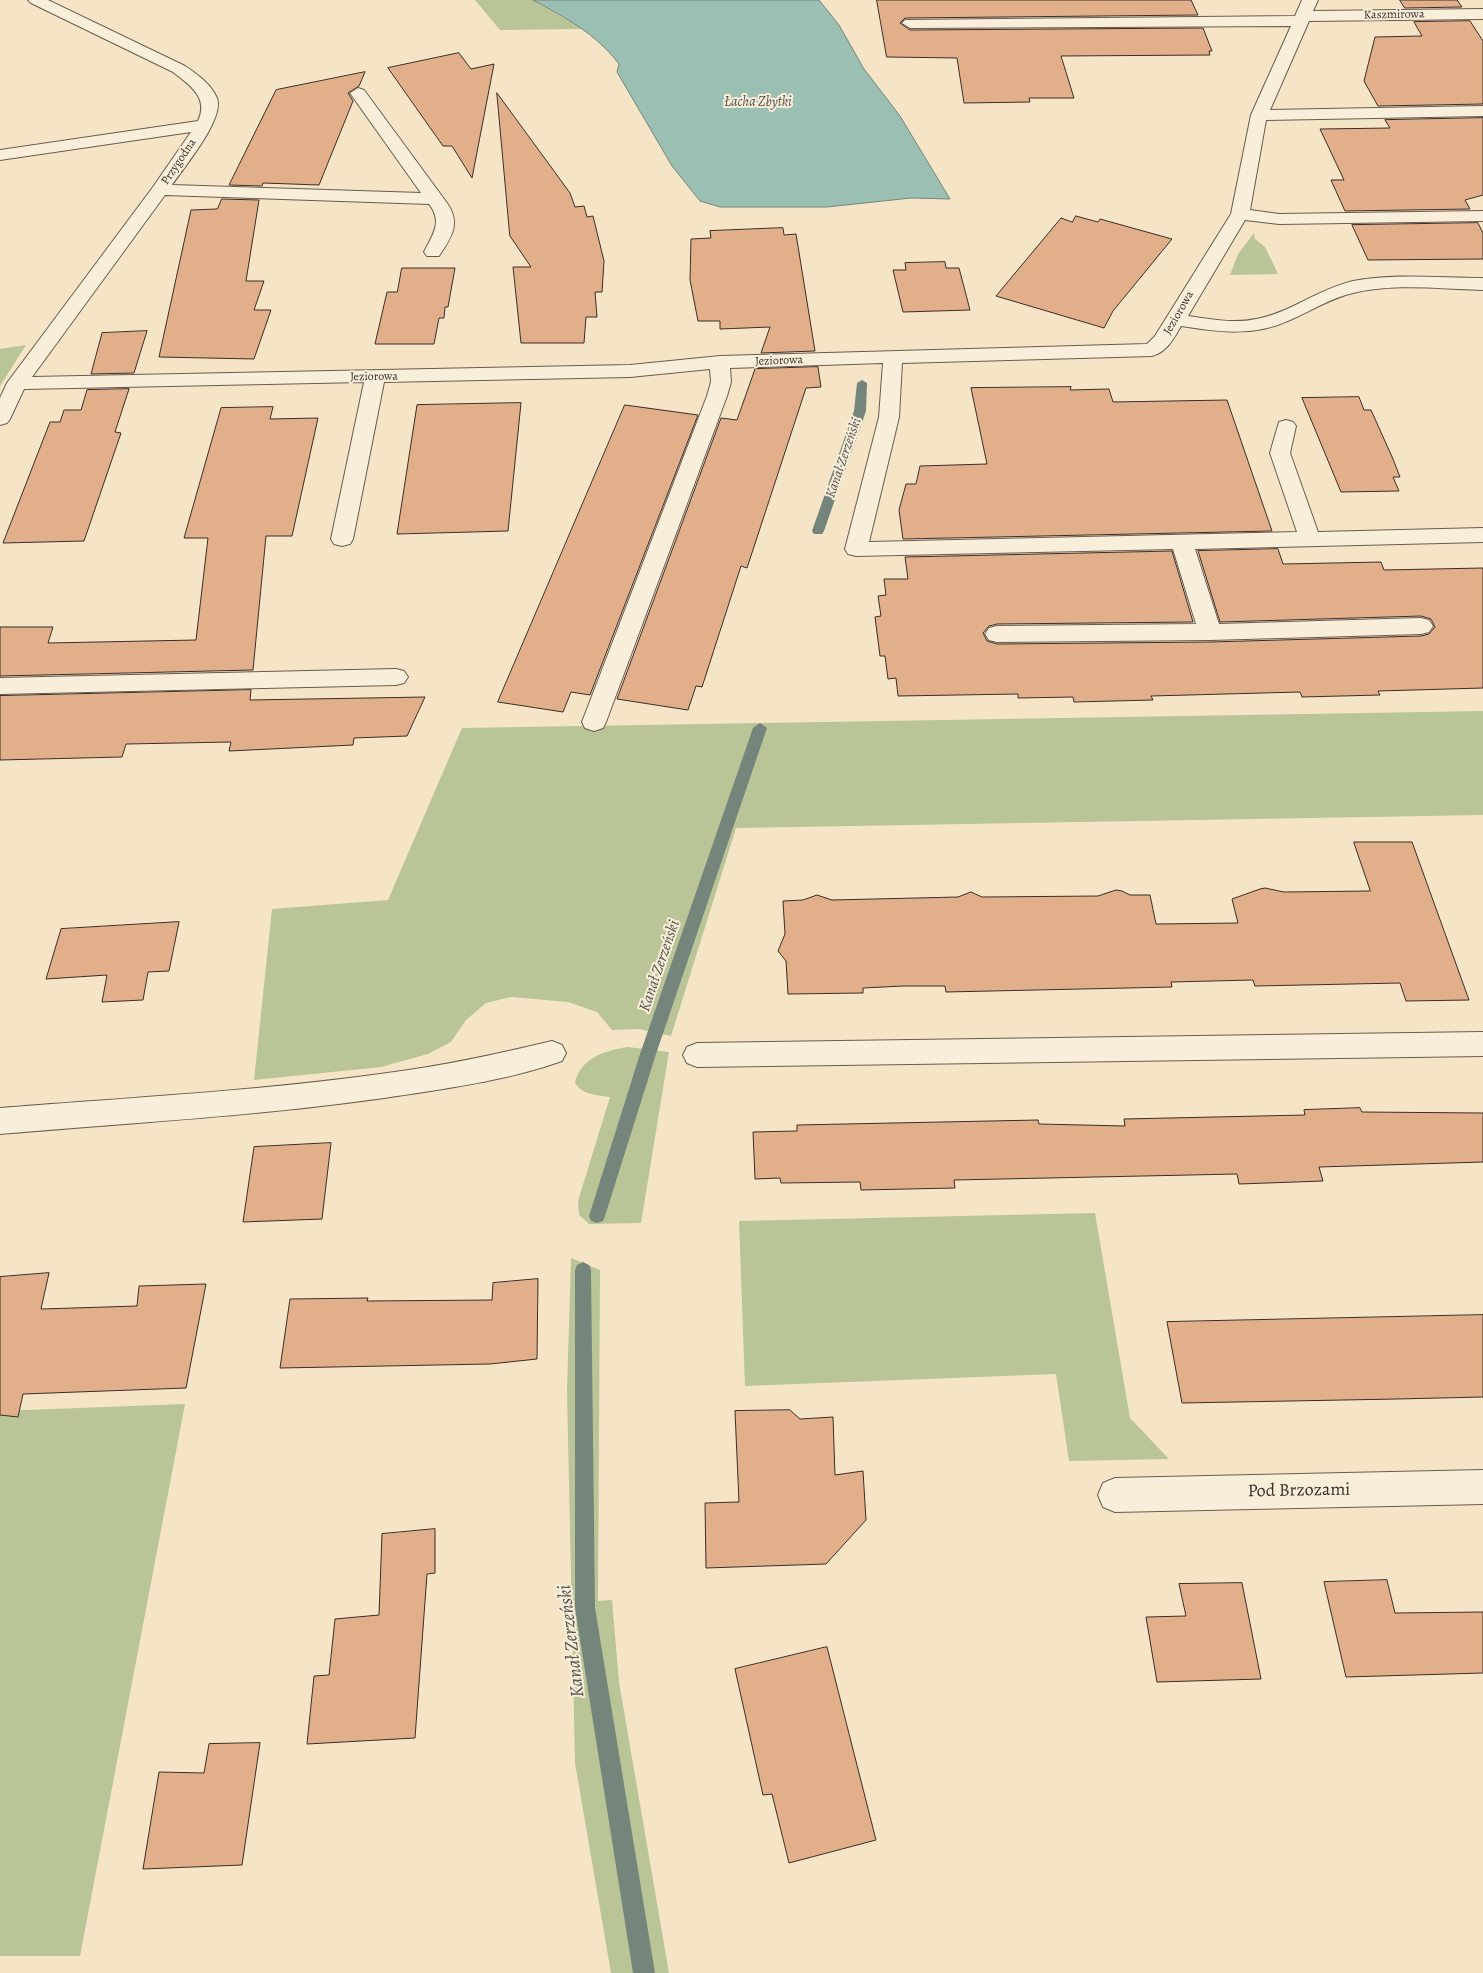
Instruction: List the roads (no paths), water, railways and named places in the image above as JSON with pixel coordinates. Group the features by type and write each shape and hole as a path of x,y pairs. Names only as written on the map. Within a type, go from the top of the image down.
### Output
{"street":[{"name":"Przygodna","path":"0,419 17,383 160,190 209,115 208,99 199,84 179,69 36,0"},
{"name":"Kaszmirowa","path":"910,23 1305,12 1483,14"},
{"name":"Jeziorowa","path":"17,383 630,371 720,362 1143,352 1157,346 1240,214 1259,115 1305,12"},
{"path":"358,93 446,213 447,224 433,252"},
{"path":"1259,115 1483,111"},
{"path":"0,155 204,125"},
{"path":"160,190 434,199"},
{"path":"1240,214 1279,219 1483,216"},
{"path":"1174,319 1247,327 1272,321 1336,292 1353,287 1380,284 1483,284"},
{"path":"892,357 889,417 856,549 1483,535"},
{"path":"594,722 717,396 721,382 720,362"},
{"path":"342,539 375,377"},
{"path":"1286,426 1280,453 1310,539"},
{"path":"1182,541 1210,632"},
{"path":"996,634 1210,632 1421,626"},
{"path":"0,686 396,677"},
{"path":"697,1055 1483,1044"},
{"path":"0,1120 352,1091 493,1068 552,1053"},
{"name":"Pod Brzozami","path":"1114,1495 1483,1487"}],"water":[{"name":"Łacha Zbytki","path":"533,0 819,0 839,25 864,69 900,116 950,199 911,198 827,207 720,207 700,201 672,166 617,72 619,64 610,53 590,35"}],"waterway":[{"name":"Kanał Zerzeński","path":"818,531 860,411 862,383"},
{"name":"Kanał Zerzeński","path":"597,1216 648,1054 760,728"},
{"name":"Kanał Zerzeński","path":"583,1270 585,1608 644,1973"}]}
